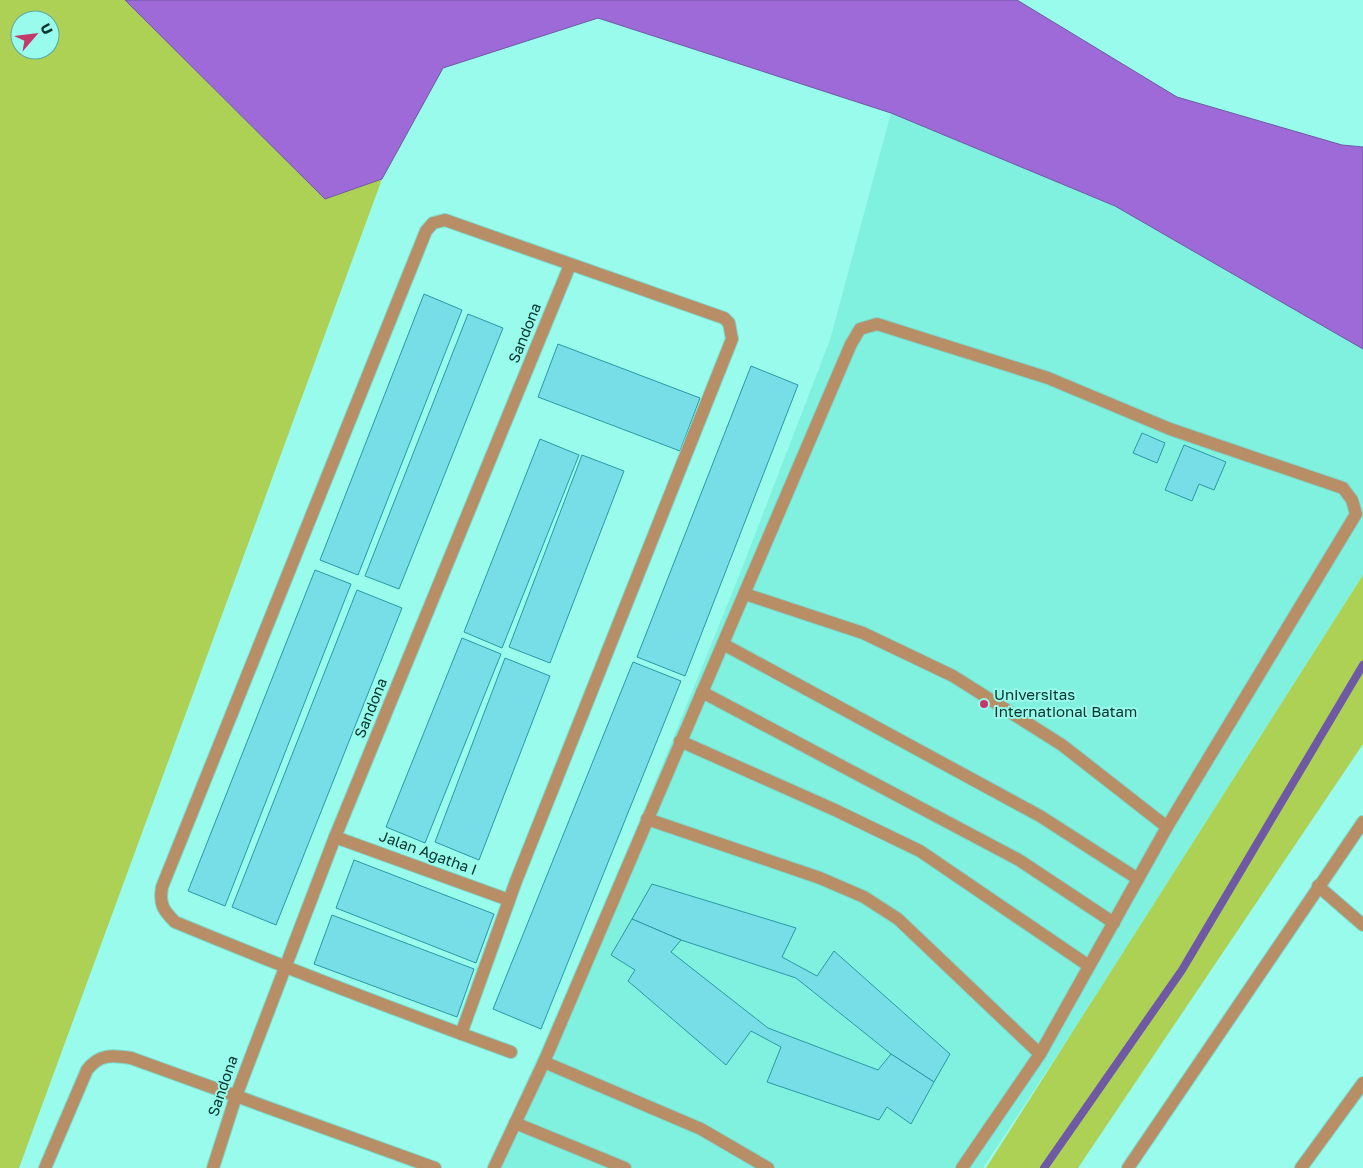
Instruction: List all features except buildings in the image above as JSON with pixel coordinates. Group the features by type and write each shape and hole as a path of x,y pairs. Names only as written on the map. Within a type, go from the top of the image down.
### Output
{"street":[{"path":"461,1034 509,900 732,339 729,323 724,318 445,220 433,224 426,230 162,887 160,900 164,911 175,922 284,967 461,1034 511,1052"},
{"name":"Sandona","path":"213,1168 236,1096 335,837 570,265"},
{"path":"494,1168 544,1062 851,344 860,329 877,324 1048,378 1170,429 1343,488 1352,500 1356,514 1167,827 1040,1054 962,1168"},
{"path":"745,594 863,633 953,676 1062,745 1167,827"},
{"path":"723,644 1040,816 1138,879"},
{"path":"702,692 1019,860 1114,922"},
{"path":"680,741 835,810 920,852 1089,966"},
{"path":"647,819 820,878 864,897 898,919 1040,1054"},
{"path":"1128,1168 1363,822"},
{"name":"Jalan Agatha I","path":"335,837 509,900"},
{"path":"1318,886 1363,925"},
{"path":"45,1168 87,1070 102,1057 114,1055 131,1058 435,1168"},
{"path":"544,1062 701,1129 768,1168"},
{"path":"1301,1168 1363,1083"},
{"path":"515,1123 625,1168"}],"shaded area":[{"path":"125,0 1017,0 1177,97 1342,145 1363,147 1363,349 1115,206 891,113 598,18 443,68 382,179 325,199"},
{"name":"Universitas International Batam","path":"891,113 1115,206 1363,349 1363,575 1077,1025 983,1168 488,1168 599,921 739,576 830,340"}],"green space":[{"path":"0,0 125,0 325,199 382,179 19,1168 0,1168"},
{"path":"1363,575 1363,744 1078,1168 986,1168"}],"waterway":[{"path":"1044,1168 1182,970 1363,665"}],"place":[{"name":"Universitas International Batam","path":"984,704"}]}
